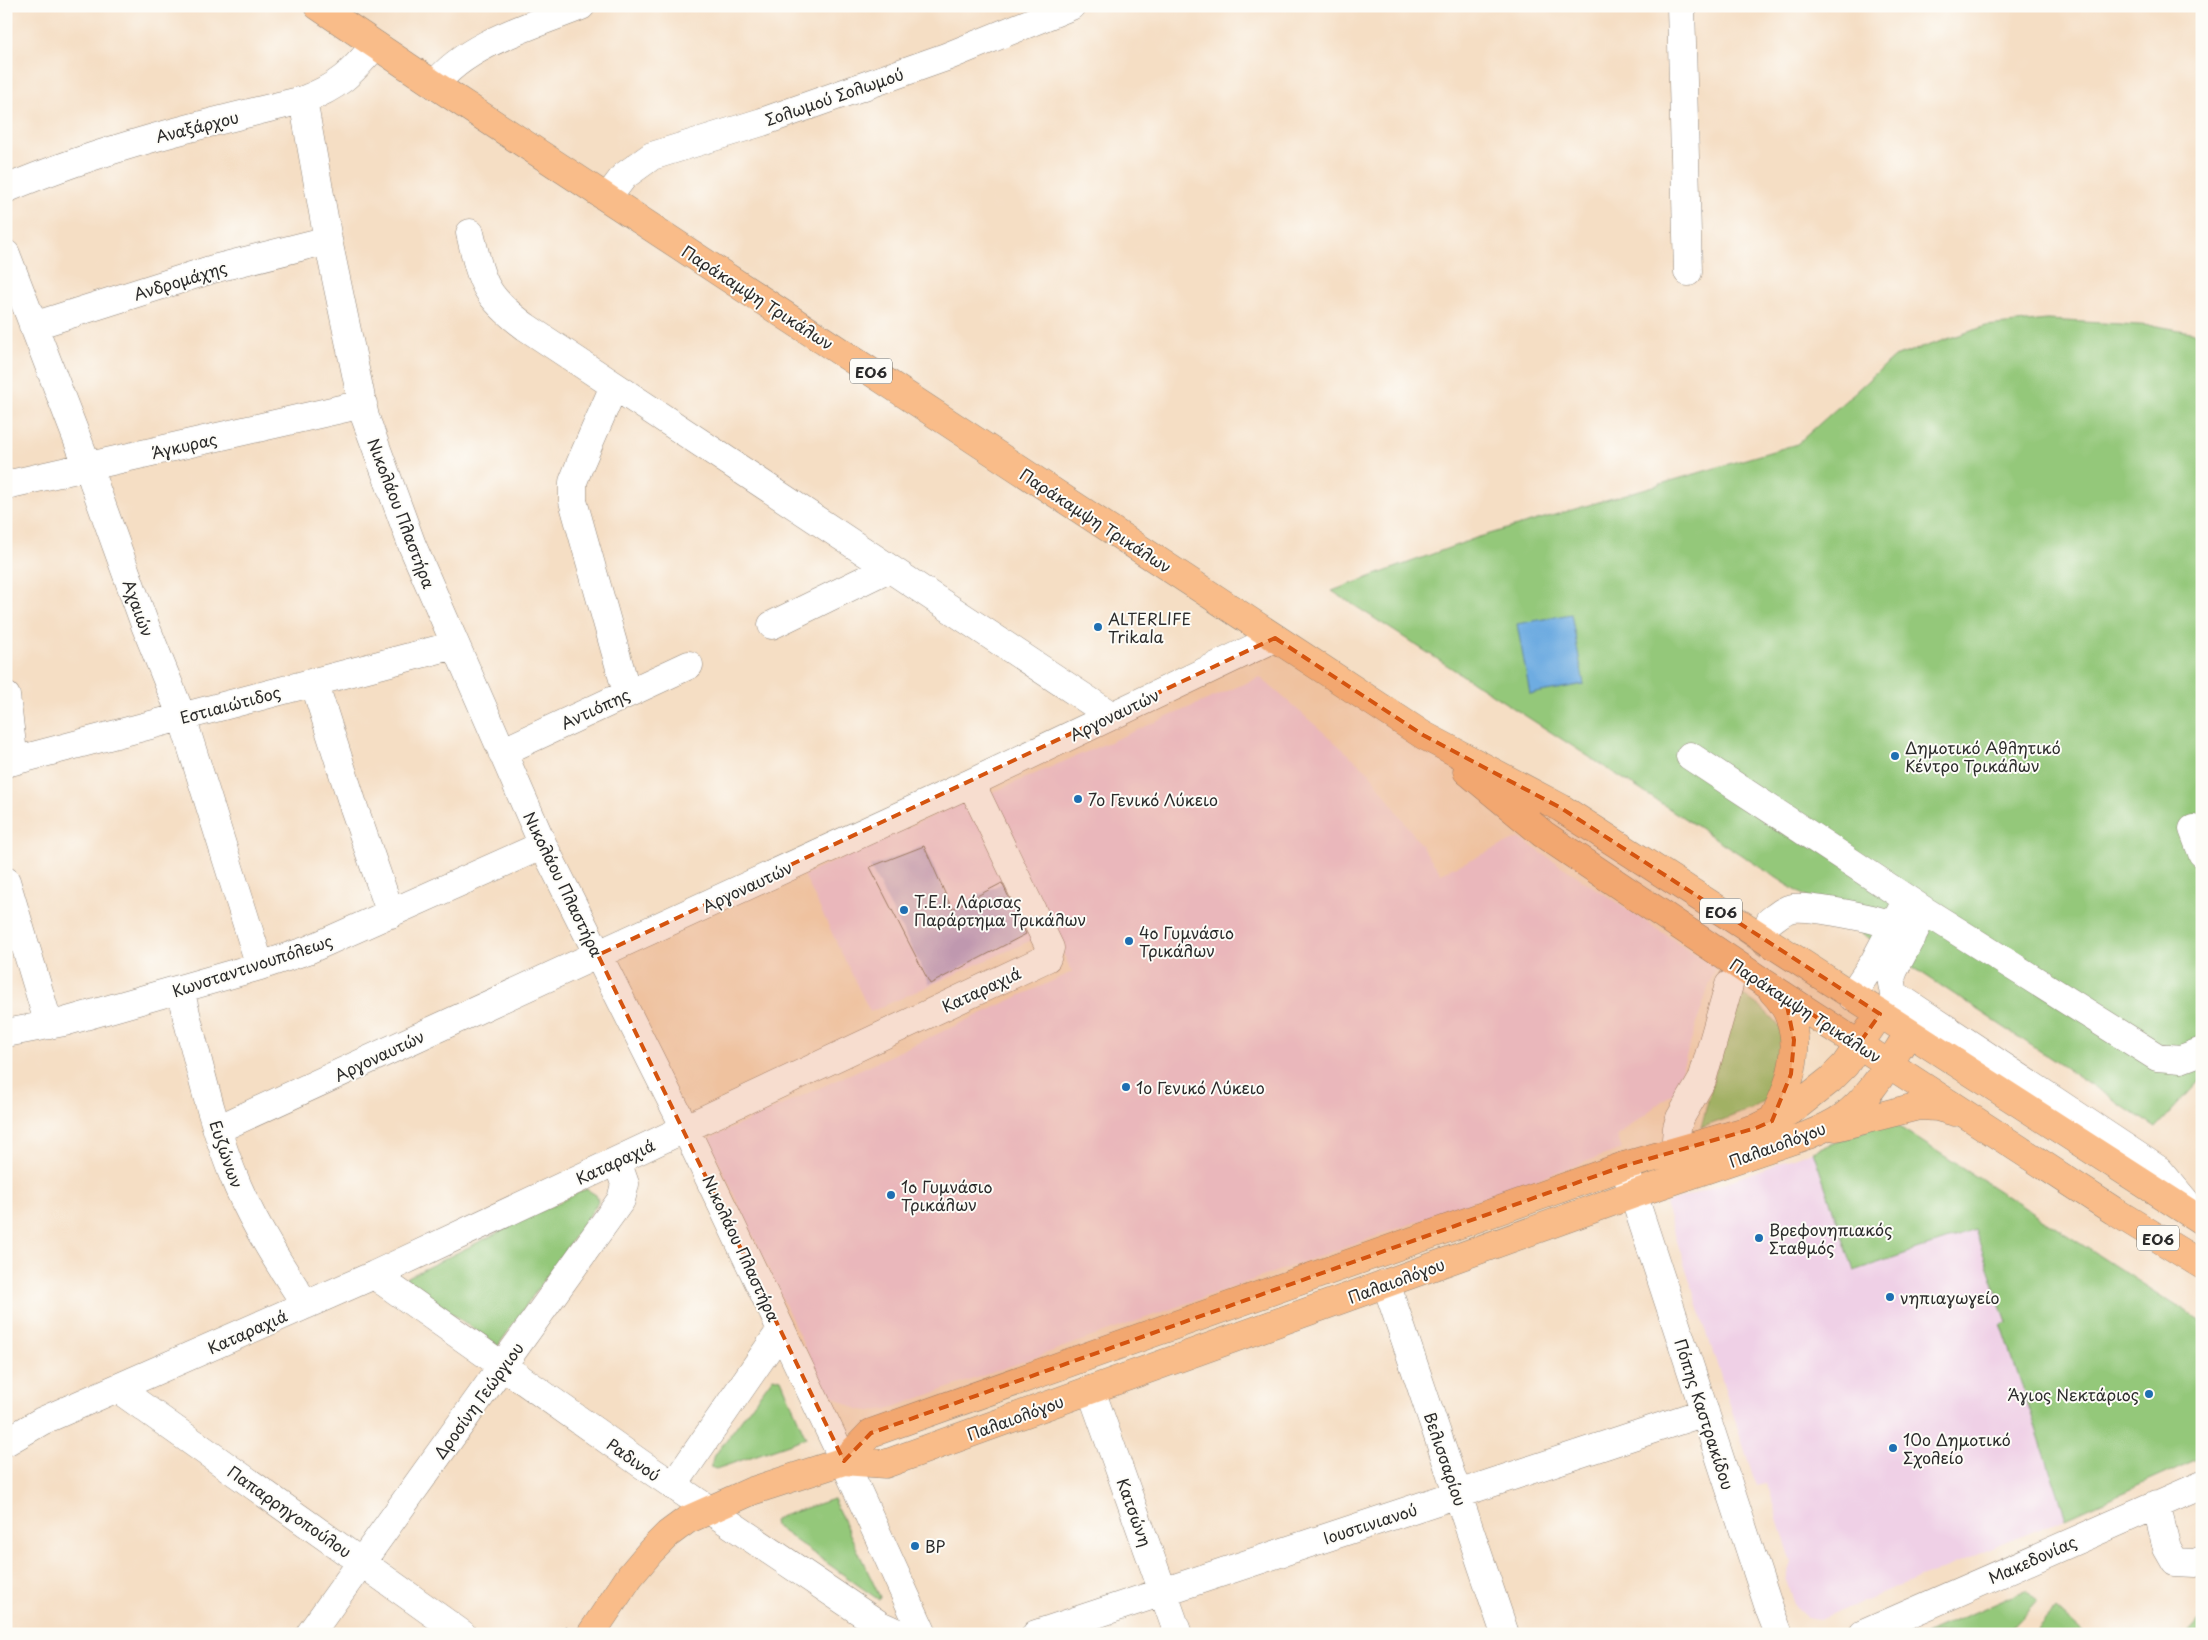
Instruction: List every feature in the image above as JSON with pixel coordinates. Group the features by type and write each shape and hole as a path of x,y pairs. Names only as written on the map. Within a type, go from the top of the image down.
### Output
{"main road":[{"name":"Παράκαμψη Τρικάλων","path":"318,6 435,86 608,197 1423,735 1561,808 1851,996 1887,1004 2201,1221"},
{"name":"Παράκαμψη Τρικάλων","path":"1423,735 1543,834 1888,1064 2114,1211 2202,1265"},
{"path":"1763,982 1776,995 1788,1013 1794,1040 1789,1082 1772,1120"},
{"name":"Παλαιολόγου","path":"844,1461 871,1433 1624,1166 1756,1128 1792,1110 1830,1080 1845,1064 1887,1004"},
{"name":"Παλαιολόγου","path":"591,1634 630,1576 651,1551 677,1527 708,1510 752,1491 844,1461 885,1464 1634,1194 1808,1135 1830,1125 1856,1106 1888,1064 1915,1023"},
{"path":"1808,1135 1919,1106 1937,1107 1965,1114"}],"street":[{"path":"435,86 445,72 462,58 486,45 581,6"},
{"name":"Σολωμού Σολωμού","path":"608,197 624,176 652,156 762,122 937,60 1012,32 1071,6"},
{"path":"1681,6 1688,272"},
{"name":"Αναξάρχου","path":"6,189 121,146 172,131 303,100 323,93 340,83 375,45"},
{"name":"Νικολάου Πλαστήρα","path":"303,100 328,240 362,404 387,480 455,645 543,845 685,1128 844,1461 923,1634"},
{"path":"470,233 479,271 493,299 526,327 1112,716"},
{"name":"Ανδρομάχης","path":"33,326 213,269 328,240"},
{"name":"Αχαιών","path":"6,254 88,467 145,625 182,717 260,966"},
{"path":"614,386 573,482 573,501 627,693"},
{"name":"Άγκυρας","path":"6,486 362,404"},
{"path":"772,625 889,568"},
{"name":"Αργοναυτών","path":"218,1129 971,783 1274,638"},
{"name":"Εστιαιώτιδος","path":"10,762 455,645"},
{"name":"Αντιόπης","path":"502,752 689,665"},
{"path":"314,682 354,808 391,914"},
{"path":"6,696 10,762"},
{"path":"1690,756 1916,905 2157,1057 2181,1059 2202,1051"},
{"name":"Καταραχιά","path":"6,1442 42,1421 374,1275 1047,958 1050,948 971,783"},
{"name":"Κωνσταντινουπόλεως","path":"6,1033 49,1025 180,990 308,950 543,845"},
{"path":"6,881 49,1025"},
{"path":"1887,1004 1891,978 1903,931 1916,905"},
{"path":"1770,922 1780,913 1792,908 1809,908 1874,920 1903,931"},
{"path":"1851,996 1874,962 1903,931"},
{"path":"1679,1150 1676,1139 1680,1118 1702,1080 1729,985"},
{"name":"Ευζώνων","path":"180,990 218,1129 242,1197 274,1256 306,1305"},
{"name":"Δροσίνη Γεώργιου","path":"310,1634 621,1200 625,1189 624,1179 617,1161"},
{"name":"Πόπης Καστρακίδου","path":"1624,1166 1779,1634"},
{"name":"Ραδινού","path":"374,1275 708,1510 880,1624 900,1634"},
{"name":"Βελισσαρίου","path":"1386,1283 1505,1634"},
{"path":"673,1486 781,1330"},
{"name":"Παπαρρηγοπούλου","path":"118,1388 462,1634"},
{"name":"Κατσώνη","path":"1091,1390 1178,1634"},
{"name":"Ιουστινιανού","path":"1036,1634 1705,1412"},
{"name":"Μακεδονίας","path":"1863,1634 2202,1484"},
{"path":"2156,1504 2167,1548 2175,1562 2195,1563 2202,1560"}],"highlighted area":[{"path":"1275,638 1423,735 1561,808 1880,1014 1858,1045 1785,996 1794,1040 1791,1074 1772,1121 1756,1128 1624,1166 871,1433 844,1461 598,955"}],"shaded area":[{"path":"1260,677 1369,772 1441,873 1519,838 1715,967 1675,1091 1617,1136 1622,1149 889,1409 871,1411 857,1409 835,1397 826,1390 820,1380 708,1139 1072,972 986,795"},
{"path":"969,799 1034,939 870,1012 804,875"},
{"path":"1813,1151 1854,1271 1975,1230 2007,1322 2001,1324 2066,1518 1820,1619 1806,1617 1795,1607 1786,1580 1792,1563 1767,1483 1756,1485 1665,1204"}],"green space":[{"name":"Δημοτικό Αθλητικό Κέντρο Τρικάλων","path":"2047,320 2157,326 2202,334 2202,1078 2156,1128 1842,920 1332,591 1476,538 1797,444 1894,357 1986,326"},
{"path":"1736,991 1770,1015 1782,1032 1785,1041 1785,1051 1780,1074 1772,1096 1751,1109 1701,1128"},
{"path":"1890,1121 2202,1322 2202,1457 2066,1518 2001,1324 2007,1322 1975,1230 1854,1271 1813,1151"},
{"path":"586,1189 596,1195 598,1201 595,1207 498,1346 405,1281 406,1278"},
{"path":"773,1377 781,1379 806,1438 716,1469 711,1467 715,1455"},
{"path":"833,1499 880,1597 879,1600 775,1526 774,1521 779,1517"},
{"path":"2026,1590 2037,1601 2007,1634 1925,1634"},
{"path":"2056,1609 2084,1634 2033,1634"},
{"path":"2202,1617 2202,1634 2187,1634"}],"water":[{"path":"1571,614 1584,684 1530,694 1517,624"}],"building":[{"path":"924,846 952,909 1002,883 1026,934 930,984 870,867"}],"tunnel":[{"path":"1729,985 1745,955 1770,921"}],"place":[{"name":"ALTERLIFE Trikala","path":"1098,627"},
{"name":"Δημοτικό Αθλητικό Κέντρο Τρικάλων","path":"1895,756"},
{"name":"7ο Γενικό Λύκειο","path":"1078,799"},
{"name":"Τ.Ε.Ι. Λάρισας Παράρτημα Τρικάλων","path":"904,910"},
{"name":"4ο Γυμνάσιο Τρικάλων","path":"1129,941"},
{"name":"1ο Γενικό Λύκειο","path":"1126,1087"},
{"name":"1ο Γυμνάσιο Τρικάλων","path":"891,1195"},
{"name":"Βρεφονηπιακός Σταθμός","path":"1759,1238"},
{"name":"νηπιαγωγείο","path":"1890,1297"},
{"name":"Άγιος Νεκτάριος","path":"2149,1394"},
{"name":"10ο Δημοτικό Σχολείο","path":"1893,1448"},
{"name":"BP","path":"915,1546"}]}
